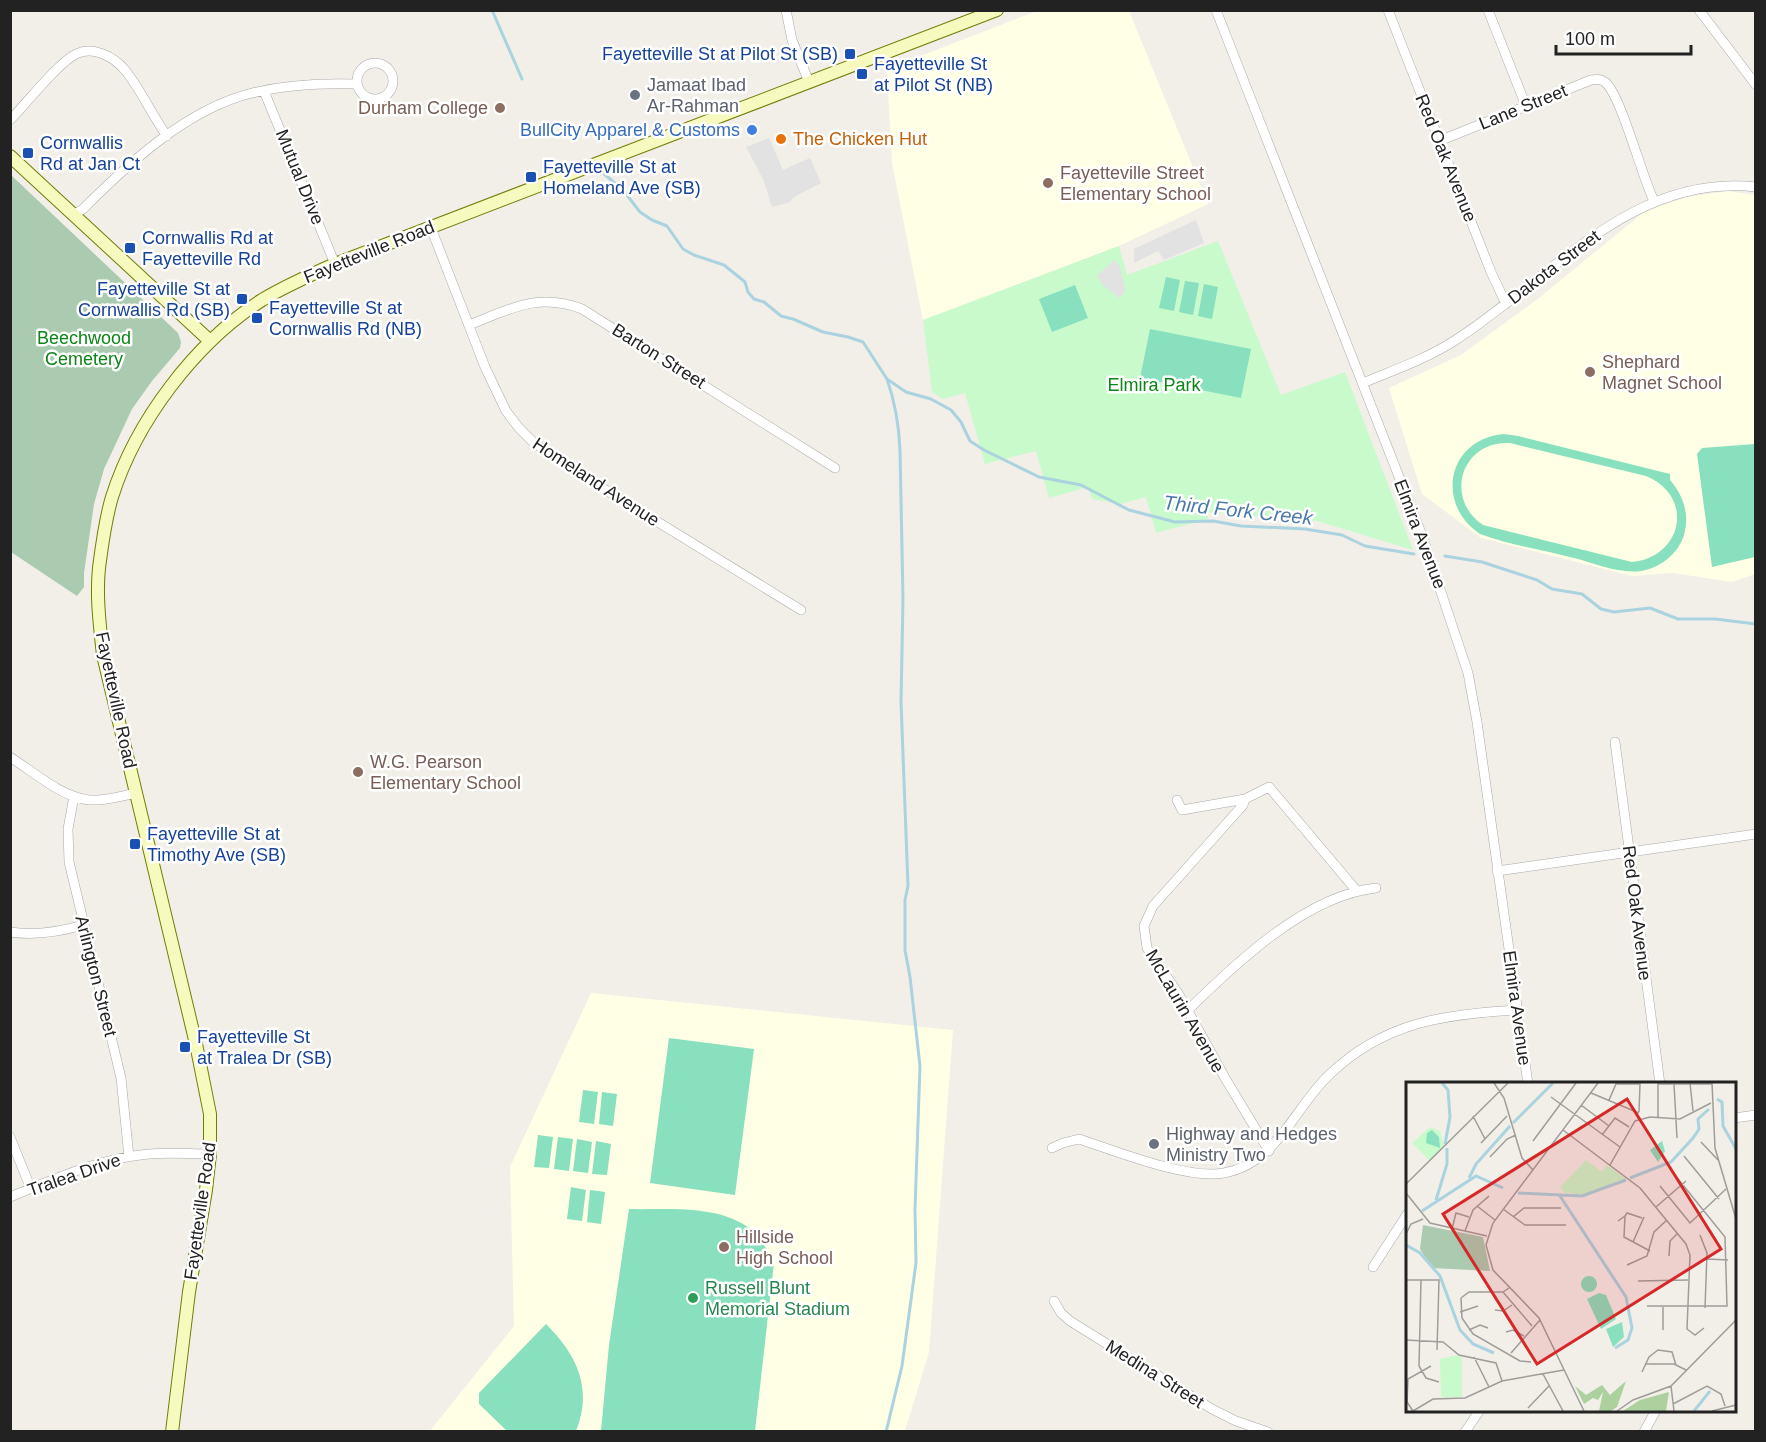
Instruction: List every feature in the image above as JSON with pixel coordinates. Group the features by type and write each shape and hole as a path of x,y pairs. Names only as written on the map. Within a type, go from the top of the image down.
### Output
{"main road":[{"name":"Fayetteville Road","path":"172,1431 189,1292 210,1154 208,1102 102,647 99,602 99,575 104,530 112,496 146,423 182,373 210,341 263,299 288,285 335,264 997,10"},
{"path":"10,156 210,341"}],"street":[{"path":"786,10 792,40 809,82"},
{"name":"Elmira Avenue","path":"1216,10 1438,579 1467,673 1477,723 1528,1082"},
{"name":"Red Oak Avenue","path":"1388,10 1491,272 1506,304"},
{"path":"1488,10 1526,106"},
{"path":"1699,10 1755,85"},
{"path":"10,120 62,65 76,54 89,51 102,53 115,60 125,71 167,136"},
{"name":"Lane Street","path":"1439,141 1591,80 1599,79 1606,83 1616,99 1654,201"},
{"path":"73,215 83,209 143,152 199,116 223,104 264,90 309,85 357,84"},
{"name":"Mutual Drive","path":"264,90 335,264"},
{"name":"Dakota Street","path":"1363,382 1401,367 1454,341 1608,226 1654,201 1690,189 1712,186 1755,187"},
{"name":"Homeland Avenue","path":"431,228 485,367 506,411 519,428 534,443 575,471 801,610"},
{"name":"Barton Street","path":"469,325 522,304 534,302 556,301 582,309 835,468"},
{"name":"Red Oak Avenue","path":"1615,742 1660,1082"},
{"path":"10,757 58,789 74,796 99,800 136,793"},
{"path":"1177,800 1182,810 1245,799 1269,787 1356,890"},
{"name":"Arlington Street","path":"74,796 69,820 68,851 83,925 121,1078 129,1157"},
{"name":"McLaurin Avenue","path":"1245,799 1243,806 1153,906 1144,926 1147,948 1188,1010 1269,1151"},
{"path":"1497,871 1755,834"},
{"path":"1188,1010 1260,945 1303,915 1356,890 1376,888"},
{"path":"10,932 23,934 54,932 83,925"},
{"path":"1052,1148 1079,1139 1195,1174 1226,1173 1251,1163 1269,1151 1328,1076 1341,1064 1380,1038 1398,1029 1452,1015 1517,1010"},
{"path":"1736,1118 1755,1115"},
{"path":"10,1137 31,1189"},
{"name":"Tralea Drive","path":"10,1197 80,1170 129,1157 159,1153 210,1154"},
{"path":"1373,1267 1406,1215"},
{"name":"Medina Street","path":"1054,1301 1061,1313 1070,1321 1191,1397 1224,1416 1268,1431"},
{"path":"1466,1431 1479,1412"},
{"path":"1644,1431 1655,1412"}],"shaded area":[{"name":"Fayetteville Street Elementary School","path":"1037,11 1129,11 1208,204 1119,246 923,320 892,163 887,69"},
{"path":"769,138 783,170 810,158 821,183 794,197 790,202 772,207 764,181 746,147"},
{"name":"Shephard Magnet School","path":"1728,191 1755,195 1755,574 1732,582 1673,573 1632,576 1481,538 1422,494 1389,388 1461,355 1539,298 1644,212 1686,197"},
{"path":"1196,220 1204,243 1164,260 1158,251 1134,263 1134,249"},
{"path":"1114,260 1120,266 1125,288 1125,292 1119,298 1103,285 1097,276"},
{"name":"Hillside High School","path":"591,993 953,1030 929,1352 905,1431 429,1432 514,1326 510,1167"}],"green space":[{"name":"Beechwood Cemetery","path":"11,175 178,333 181,342 180,348 132,409 104,469 94,504 84,587 77,596 11,552"},
{"name":"Elmira Park","path":"1218,241 1281,395 1345,372 1413,550 1317,521 1207,512 1208,519 1156,533 1146,497 1120,504 1092,499 1088,487 1049,498 1036,451 985,464 965,393 943,399 932,392 923,320 1119,246 1127,275"},
{"path":"1166,277 1180,280 1174,311 1159,308"},
{"path":"1185,281 1199,283 1193,315 1179,312"},
{"path":"1204,284 1218,287 1212,319 1198,316"},
{"path":"1075,285 1088,318 1052,332 1039,299"},
{"path":"1150,329 1251,349 1241,398 1140,378"},
{"path":"1504,434 1518,436 1670,474 1670,480 1682,498 1686,512 1686,527 1681,542 1673,554 1655,567 1633,572 1607,568 1480,534 1466,521 1457,506 1453,490 1454,475 1459,460 1470,448 1485,439","holes":["1510,443 1646,476 1662,485 1672,497 1677,511 1676,525 1672,538 1663,549 1649,558 1632,562 1483,525 1471,514 1464,500 1461,486 1470,461 1480,451 1493,445"]},
{"path":"1755,444 1755,557 1712,567 1697,454 1702,448"},
{"path":"669,1038 754,1049 735,1195 650,1183"},
{"path":"583,1090 598,1092 594,1124 579,1122"},
{"path":"602,1092 617,1094 613,1126 599,1124"},
{"path":"538,1135 553,1137 549,1168 534,1167"},
{"path":"558,1137 573,1139 569,1171 554,1169"},
{"path":"577,1139 592,1142 588,1173 573,1171"},
{"path":"596,1141 611,1144 607,1175 592,1174"},
{"path":"571,1187 586,1190 582,1221 567,1219"},
{"path":"590,1190 605,1192 601,1224 587,1222"},
{"name":"Russell Blunt Memorial Stadium","path":"629,1209 694,1210 726,1216 753,1231 767,1250 774,1263 755,1431 601,1431 609,1345"},
{"path":"546,1324 566,1348 579,1373 583,1400 576,1431 507,1431 479,1404 479,1393"}],"waterway":[{"name":"Third Fork Creek","path":"492,10 522,79"},
{"name":"Third Fork Creek","path":"603,173 623,190 640,212 667,226 683,249 724,265 745,282 748,292 754,299 764,302 781,316 823,332 863,342 887,379 906,392 931,399 951,410 961,422 970,441 1039,477 1081,485 1129,510 1175,522 1213,521 1241,526 1305,529 1342,535 1365,546 1414,554"},
{"path":"886,1432 902,1366 916,1263 915,1209 920,1066 905,950 905,900 908,886 901,702 903,599 900,450 896,414 887,379"},
{"name":"Third Fork Creek","path":"1445,556 1482,562 1537,580 1552,589 1582,594 1601,609 1614,612 1650,608 1678,619 1715,619 1756,624"}],"place":[{"name":"Fayetteville St at Pilot St (SB)","path":"850,54"},
{"name":"Fayetteville St at Pilot St (NB)","path":"862,74"},
{"name":"Jamaat Ibad Ar-Rahman","path":"635,95"},
{"name":"Durham College","path":"500,108"},
{"name":"BullCity Apparel & Customs","path":"752,130"},
{"name":"The Chicken Hut","path":"781,139"},
{"name":"Cornwallis Rd at Jan Ct","path":"28,153"},
{"name":"Fayetteville St at Homeland Ave (SB)","path":"531,177"},
{"name":"Fayetteville Street Elementary School","path":"1048,183"},
{"name":"Cornwallis Rd at Fayetteville Rd","path":"130,248"},
{"name":"Fayetteville St at Cornwallis Rd (SB)","path":"242,299"},
{"name":"Fayetteville St at Cornwallis Rd (NB)","path":"257,318"},
{"name":"Shephard Magnet School","path":"1590,372"},
{"name":"W.G. Pearson Elementary School","path":"358,772"},
{"name":"Fayetteville St at Timothy Ave (SB)","path":"135,844"},
{"name":"Fayetteville St at Tralea Dr (SB)","path":"185,1047"},
{"name":"Highway and Hedges Ministry Two","path":"1154,1144"},
{"name":"Hillside High School","path":"724,1247"},
{"name":"Russell Blunt Memorial Stadium","path":"693,1298"}]}
